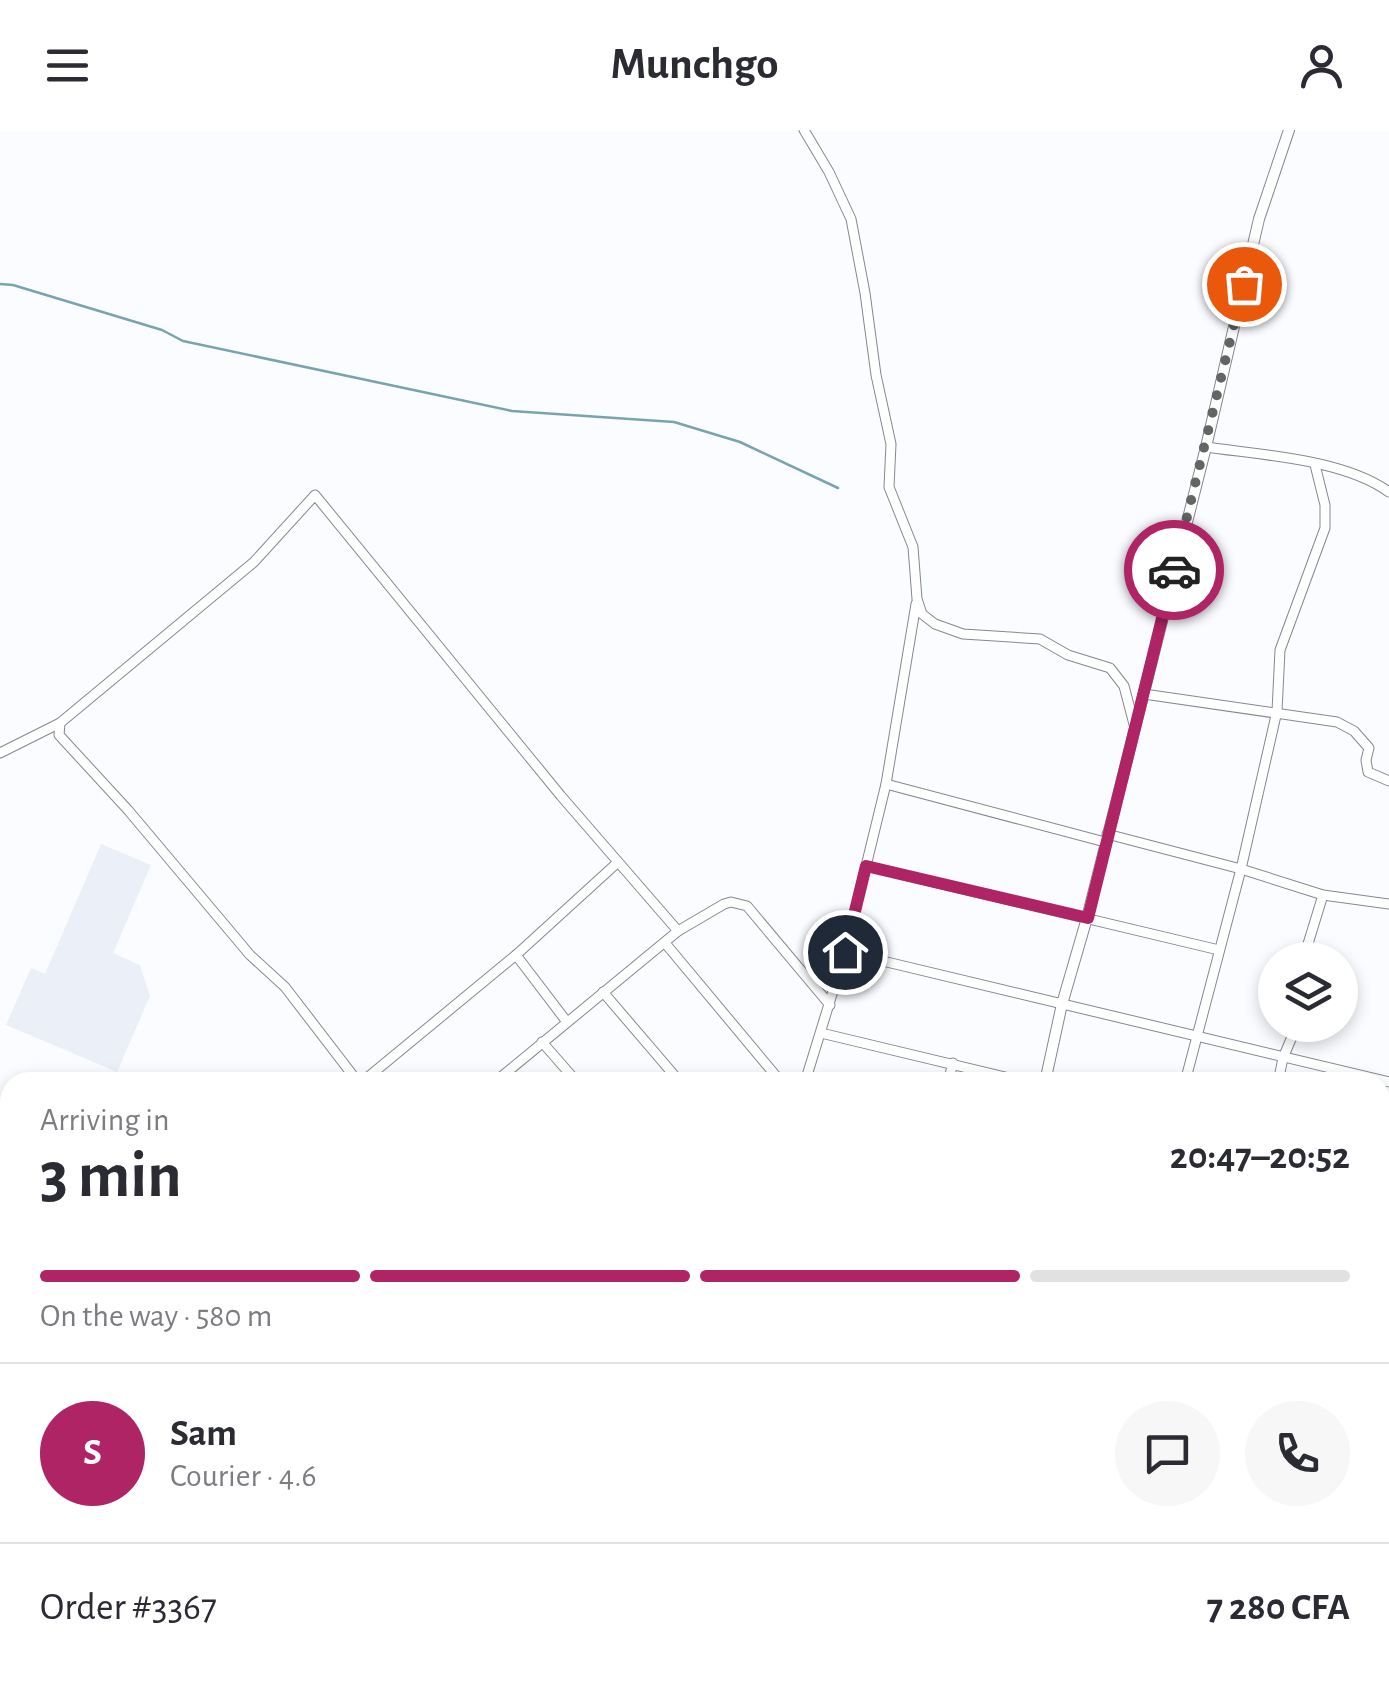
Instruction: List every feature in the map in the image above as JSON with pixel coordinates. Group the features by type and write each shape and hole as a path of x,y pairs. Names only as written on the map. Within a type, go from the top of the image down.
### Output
{"street":[{"path":"804,130 830,172 851,220 891,446 889,488 913,547 917,600 886,784 845,952 808,1072"},
{"path":"1047,1072 1260,220 1289,130"},
{"path":"1206,447 1362,476 1389,492"},
{"path":"1187,1072 1277,712 1280,650 1325,528 1326,505 1315,465"},
{"path":"0,753 60,723 254,562 315,494 678,932"},
{"path":"917,600 926,619 950,630 981,637 1040,639 1068,655 1110,668 1124,686 1135,731"},
{"path":"1144,694 1277,712 1346,726 1369,748 1368,772 1389,781"},
{"path":"60,723 59,736 66,746 128,810 250,955 285,987 352,1072"},
{"path":"886,784 1241,869 1323,895 1389,904"},
{"path":"372,1072 516,956 617,863"},
{"path":"866,866 1220,950"},
{"path":"1309,942 1323,895"},
{"path":"508,1072 665,942 715,907 739,903 747,906 830,1004"},
{"path":"665,942 769,1072"},
{"path":"845,952 1345,1072"},
{"path":"516,956 568,1022"},
{"path":"604,992 672,1072"},
{"path":"821,1033 988,1072"},
{"path":"542,1042 568,1072"},
{"path":"1280,1072 1290,1042"},
{"path":"951,1072 953,1063"}],"shaded area":[{"path":"101,844 151,865 113,953 140,965 150,996 117,1072 6,1025 31,968 45,974"}],"waterway":[{"path":"0,284 162,330 183,341 512,411 674,422 740,442 838,488"}],"way so far":[{"path":"1174,570 1244,284"}],"route":[{"path":"845,952 866,866 1088,918 1174,570"}]}
